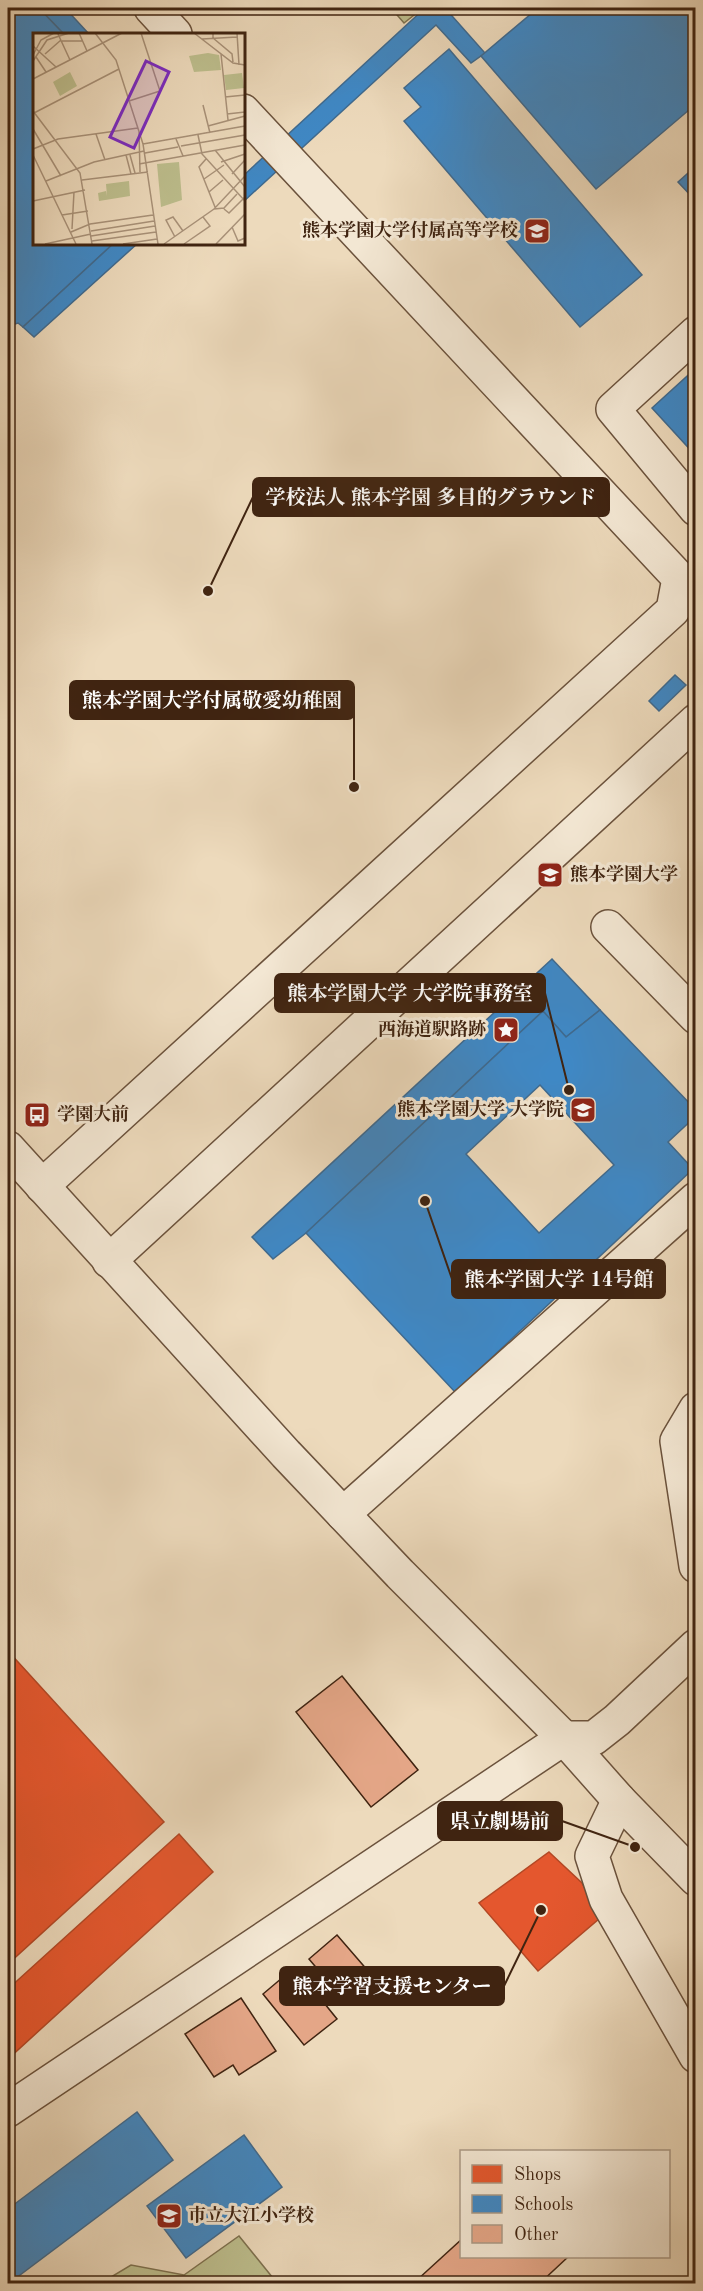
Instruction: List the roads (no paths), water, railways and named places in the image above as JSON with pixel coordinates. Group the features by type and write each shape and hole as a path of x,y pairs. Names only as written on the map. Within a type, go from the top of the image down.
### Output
{"street":[{"path":"151,8 174,33"},
{"path":"42,1186 673,610 679,578 244,112"},
{"path":"696,333 613,409 696,509"},
{"path":"109,1261 696,721"},
{"path":"608,927 696,1017"},
{"path":"8,1148 343,1514 564,1738 696,1879"},
{"path":"343,1514 696,1199"},
{"path":"696,1409 677,1441 696,1566"},
{"path":"8,2110 564,1738 594,1738 696,1646"},
{"path":"620,1800 592,1856 606,1899 696,2056"}],"place":[{"name":"熊本学園大学付属高等学校","path":"537,231"},
{"name":"学校法人 熊本学園 多目的グラウンド","path":"208,591"},
{"name":"熊本学園大学付属敬愛幼稚園","path":"354,787"},
{"name":"熊本学園大学","path":"550,875"},
{"name":"西海道駅路跡","path":"506,1030"},
{"name":"熊本学園大学 大学院事務室","path":"569,1090"},
{"name":"熊本学園大学 大学院","path":"583,1110"},
{"name":"学園大前","path":"37,1115"},
{"name":"熊本学園大学 14号館","path":"425,1201"},
{"name":"県立劇場前","path":"635,1847"},
{"name":"熊本学習支援センター","path":"541,1910"},
{"name":"市立大江小学校","path":"169,2216"}]}
